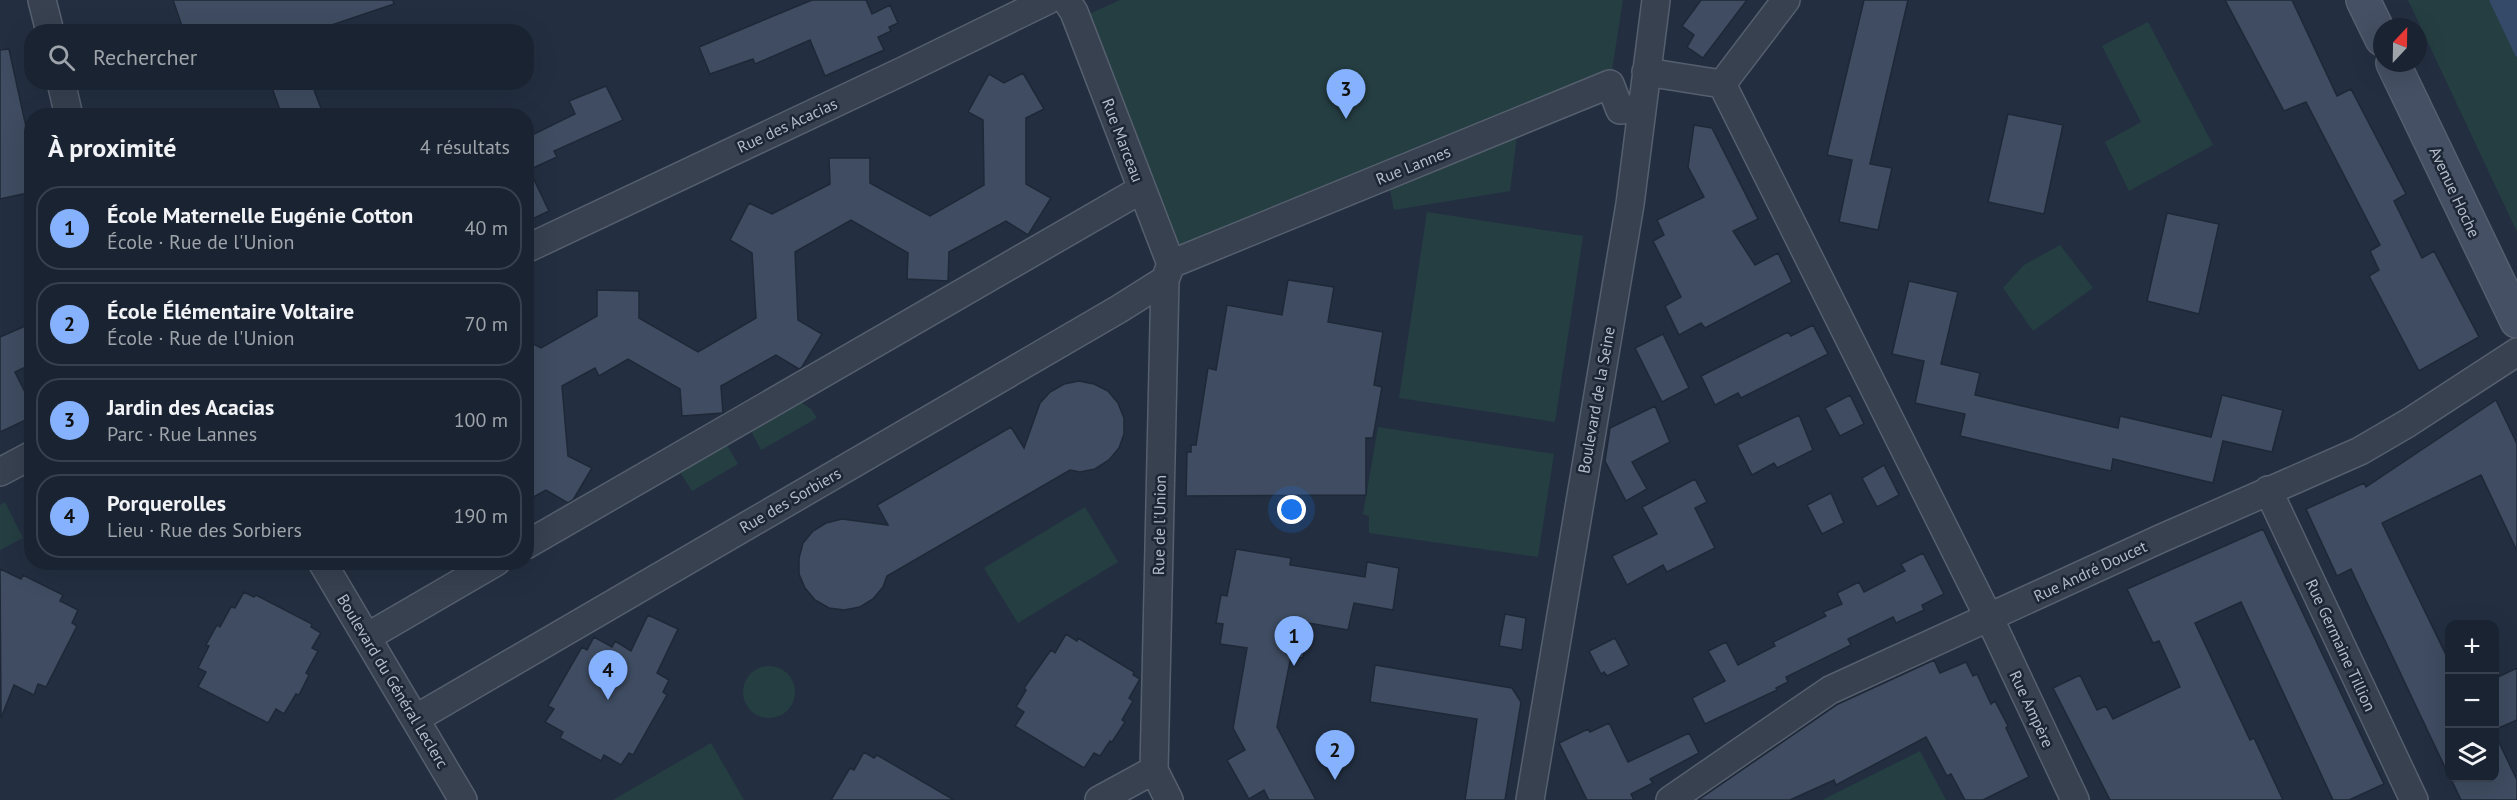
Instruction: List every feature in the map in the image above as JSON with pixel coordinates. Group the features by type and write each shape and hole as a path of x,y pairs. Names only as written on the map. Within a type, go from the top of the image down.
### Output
{"street":[{"path":"42,0 48,24"},
{"name":"Rue des Acacias","path":"534,245 1048,0"},
{"name":"Rue Marceau","path":"1066,0 1074,12 1142,189 1168,272"},
{"name":"Boulevard de la Seine","path":"1530,800 1630,204 1656,0"},
{"path":"1646,72 1722,84 1786,0"},
{"path":"2363,0 2373,21"},
{"name":"Avenue Hoche","path":"2397,72 2517,321"},
{"name":"Rue Lannes","path":"1168,272 1610,84 1620,110 1641,108"},
{"name":"Rue Ampère","path":"1722,84 1989,618 2075,800"},
{"path":"63,90 67,108"},
{"path":"534,540 1142,189"},
{"name":"Rue des Sorbiers","path":"415,719 1119,309 1168,272"},
{"name":"Rue de l'Union","path":"1168,272 1154,770 1169,800"},
{"name":"Rue André Doucet","path":"1670,800 1830,690 2268,490 2360,451 2408,423 2517,352"},
{"path":"0,472 24,459"},
{"name":"Rue Germaine Tillion","path":"2268,490 2414,800"},
{"name":"Boulevard du Général Leclerc","path":"327,570 463,800"},
{"path":"367,637 482,570"},
{"path":"1099,800 1154,770"}],"green space":[{"path":"1120,0 1623,0 1607,102 1517,136 1510,191 1394,210 1389,185 1186,267 1089,14"},
{"path":"2408,0 2517,0 2517,232 2427,40 2427,18 2416,18"},
{"path":"2148,22 2213,145 2129,191 2105,142 2141,122 2102,46"},
{"path":"1427,212 1583,236 1555,422 1399,398"},
{"path":"2060,245 2093,288 2033,331 2003,288 2024,265"},
{"path":"795,398 811,409 817,418 761,450 748,425"},
{"path":"1378,427 1554,454 1538,557 1369,533 1369,516 1363,514"},
{"path":"724,440 738,464 692,491 677,467"},
{"path":"5,502 23,538 0,550 0,505"},
{"path":"1085,507 1118,562 1018,623 984,568"},
{"path":"769,666 779,668 787,674 793,682 795,692 793,702 787,710 779,716 769,718 759,716 751,710 745,702 743,692 745,682 751,674 759,668"},
{"path":"711,743 744,800 613,800"},
{"path":"1920,751 1946,800 1822,800"}],"water":[{"path":"2489,0 2517,0 2516,57"}],"building":[{"path":"173,0 393,0 394,4 335,24 181,24"},
{"path":"812,0 866,0 872,14 890,5 898,23 889,27 891,31 878,37 884,50 825,76 810,40 755,64 753,59 710,74 699,47"},
{"path":"1701,0 1747,0 1703,58 1687,47 1694,35 1682,26"},
{"path":"1864,0 1908,0 1870,164 1892,168 1878,230 1839,222 1852,160 1827,155"},
{"path":"2225,0 2292,0 2337,96 2351,89 2406,194 2394,201 2422,258 2434,251 2479,337 2419,371 2369,276 2379,270 2370,251 2380,245 2306,102 2284,111"},
{"path":"9,49 24,117 24,194 0,199 0,50"},
{"path":"1023,73 1044,109 1026,118 1026,184 1051,198 1028,235 1006,221 949,252 948,281 907,279 908,253 851,220 795,252 798,320 822,334 802,367 799,369 776,355 721,386 723,413 682,416 680,389 628,359 599,376 595,368 562,386 568,456 592,468 573,500 568,503 546,490 534,497 534,344 541,348 597,316 597,290 639,291 639,318 698,352 756,318 752,253 730,240 749,203 772,214 830,184 829,158 870,158 870,183 930,216 984,185 983,120 968,112 989,74 1004,83"},
{"path":"606,86 623,120 554,151 557,157 534,168 534,134 575,114 569,101"},
{"path":"273,90 314,90 321,108 279,108"},
{"path":"2008,114 2063,125 2044,214 1988,202"},
{"path":"1694,125 1712,128 1758,219 1733,231 1755,265 1778,253 1792,282 1705,328 1701,323 1679,335 1665,306 1681,297 1653,241 1664,235 1657,220 1704,197 1688,167"},
{"path":"534,180 549,211 534,218"},
{"path":"2167,213 2219,224 2199,314 2147,301"},
{"path":"1288,280 1334,287 1328,322 1383,332 1374,385 1382,387 1373,438 1366,438 1366,495 1186,496 1187,452 1191,452 1191,445 1196,445 1208,368 1216,370 1227,305 1282,315"},
{"path":"1909,281 1958,292 1941,364 1980,373 1975,395 2118,428 2120,416 2211,437 2222,395 2283,410 2272,452 2223,441 2213,483 2113,459 2111,471 1960,436 1965,414 1915,403 1924,361 1892,354"},
{"path":"1813,325 1828,354 1741,398 1738,393 1715,405 1701,376 1788,332 1791,336"},
{"path":"24,326 24,368 15,372 24,390 24,421 0,432 0,337"},
{"path":"1663,334 1689,388 1662,402 1635,348"},
{"path":"1079,381 1094,384 1108,391 1118,403 1124,418 1124,434 1119,448 1109,460 1095,469 1080,472 1070,470 887,576 883,587 873,599 860,607 844,610 829,608 815,600 805,588 799,574 799,558 803,543 813,531 826,523 842,519 888,525 877,505 1011,427 1024,448 1040,403 1050,392 1064,384"},
{"path":"1850,395 1864,424 1840,436 1825,408"},
{"path":"2496,400 2517,444 2517,551 2481,475 2382,523 2445,653 2445,767 2351,569 2337,576 2306,509 2364,483 2366,487"},
{"path":"1655,406 1670,442 1632,462 1647,489 1626,501 1605,461 1610,428"},
{"path":"1799,415 1813,450 1777,468 1774,463 1752,475 1737,445"},
{"path":"1884,465 1899,495 1877,507 1862,478"},
{"path":"1695,479 1707,502 1695,508 1715,548 1667,572 1663,565 1627,585 1612,556 1657,534 1642,507"},
{"path":"1831,493 1844,523 1822,534 1807,505"},
{"path":"2263,529 2384,784 2349,800 2333,800 2241,602 2195,623 2250,740 2254,738 2283,800 2110,800 2053,688 2080,675 2097,710 2106,706 2113,719 2180,687 2159,641 2153,643 2127,589"},
{"path":"1236,549 1291,558 1290,565 1365,577 1367,562 1399,568 1393,610 1354,603 1348,630 1309,623 1303,658 1291,656 1277,727 1316,800 1269,800 1264,790 1249,799 1227,760 1245,750 1233,728 1247,648 1220,644 1223,624 1216,623 1221,595 1227,596"},
{"path":"1923,553 1944,594 1922,605 1924,610 1896,623 1893,617 1848,639 1851,645 1786,677 1788,682 1776,688 1777,690 1705,724 1692,698 1725,681 1708,651 1726,642 1738,665 1775,646 1773,642 1826,616 1823,612 1842,604 1837,593 1859,582 1864,592 1905,571 1901,564"},
{"path":"0,569 21,579 23,575 63,595 60,601 78,610 72,623 77,626 46,687 38,684 34,695 14,685 1,718"},
{"path":"244,592 254,597 256,595 312,624 311,627 321,633 312,648 318,651 306,673 309,675 299,695 296,694 284,714 276,709 268,723 198,687 206,672 198,668 209,646 206,645 217,625 220,627 231,607 235,608"},
{"path":"1505,614 1526,618 1522,650 1499,646"},
{"path":"648,615 678,629 657,673 669,680 663,692 667,695 633,755 629,753 621,765 604,755 601,761 560,738 563,732 545,722 554,709 548,706 582,647 587,650 594,637 612,647 615,641 631,651"},
{"path":"1066,634 1077,641 1078,638 1134,672 1133,675 1140,679 1129,698 1133,701 1122,720 1125,722 1100,756 1094,753 1084,768 1015,726 1024,712 1016,707 1026,690 1024,688 1051,650 1055,653"},
{"path":"1615,638 1629,665 1607,676 1604,672 1601,674 1589,651"},
{"path":"1934,660 1940,673 1966,662 1973,676 1977,674 1991,704 1995,701 2008,726 2006,728 2029,777 1983,800 1965,800 1951,774 1947,776 1926,737 1836,785 1834,780 1790,800 1698,800 1838,704"},
{"path":"1375,665 1512,688 1521,702 1505,800 1465,800 1477,719 1370,702"},
{"path":"2517,668 2517,720 2499,728 2499,677"},
{"path":"1609,723 1628,762 1689,733 1699,753 1650,779 1653,783 1631,794 1634,800 1587,800 1559,743 1588,729 1590,732"},
{"path":"2499,742 2517,780 2517,800 2461,800 2452,782 2499,782"},
{"path":"864,752 874,758 877,755 954,800 831,800 850,768 854,770"}],"place":[{"name":"Jardin des Acacias","path":"1346,119"},
{"name":"École Maternelle Eugénie Cotton","path":"1294,666"},
{"name":"Porquerolles","path":"608,700"},
{"name":"École Élémentaire Voltaire","path":"1335,780"}]}
